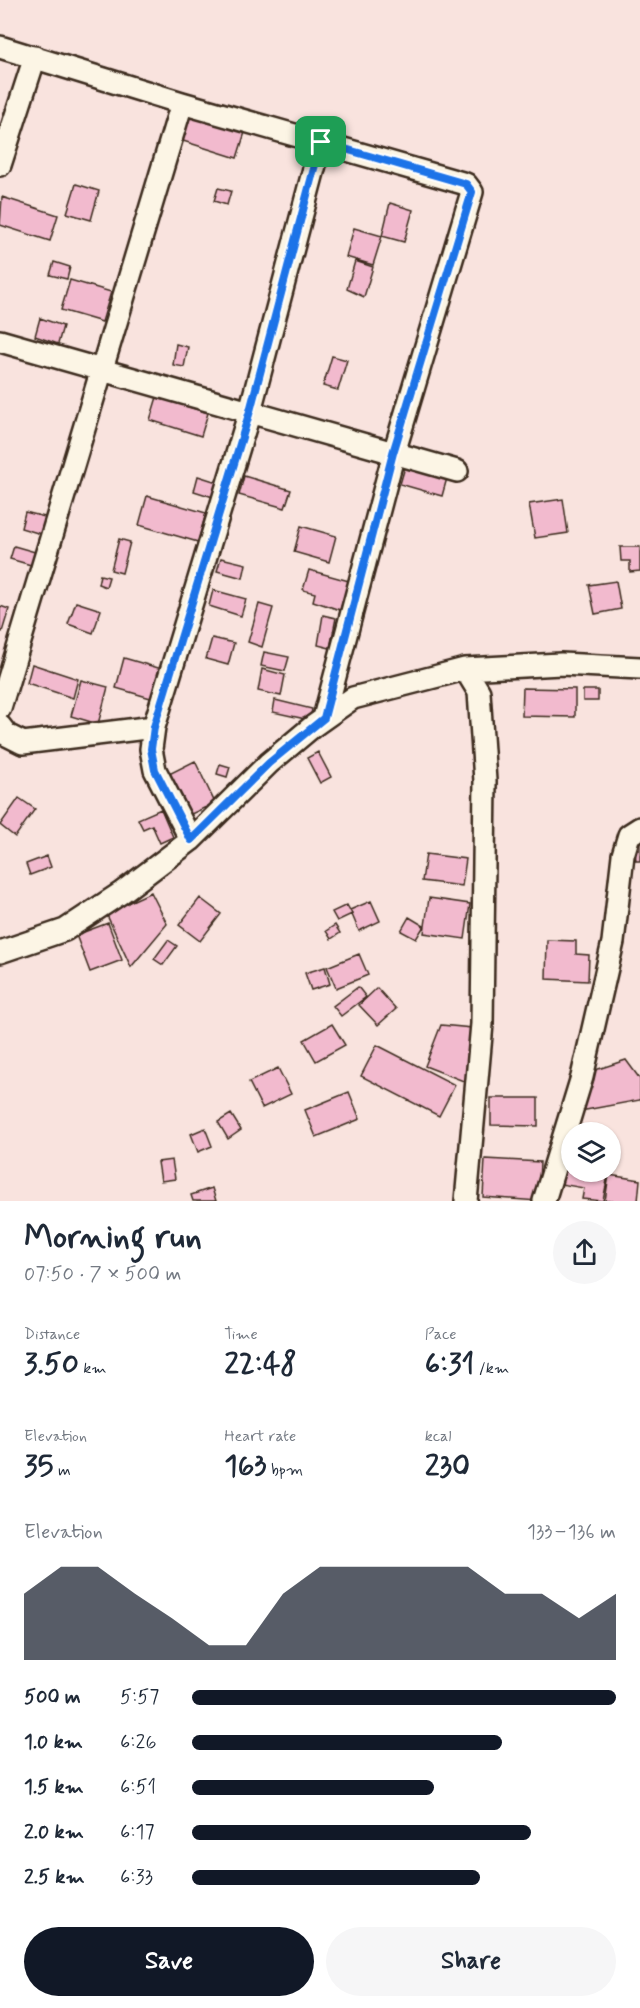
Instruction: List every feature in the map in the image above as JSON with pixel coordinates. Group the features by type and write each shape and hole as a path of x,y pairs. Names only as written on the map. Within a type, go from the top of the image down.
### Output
{"street":[{"path":"0,47 182,103 466,184 472,192 393,453 324,718"},
{"path":"0,165 35,57"},
{"path":"0,708 182,103"},
{"path":"191,840 155,770 151,749 154,727 250,411 321,142"},
{"path":"0,341 457,471"},
{"path":"0,952 65,930 121,893 191,840 269,763 324,718 353,698 465,669 561,664 640,668"},
{"path":"465,669 479,692 485,782 482,1024 466,1201"},
{"path":"0,726 7,735 23,743 154,727"},
{"path":"544,1201 582,1077 613,942 623,855 629,835 640,828"}],"building":[{"path":"188,112 246,129 237,158 180,140"},
{"path":"76,184 99,191 91,220 67,213"},
{"path":"218,188 231,191 227,205 214,201"},
{"path":"2,197 58,215 50,241 0,225"},
{"path":"390,203 413,210 404,242 382,236"},
{"path":"354,228 382,236 373,265 346,257"},
{"path":"355,261 373,267 364,297 347,289"},
{"path":"54,262 70,267 67,279 50,275"},
{"path":"70,280 111,292 102,322 61,310"},
{"path":"40,318 63,326 58,344 35,336"},
{"path":"176,344 188,347 184,367 173,365"},
{"path":"332,356 347,360 338,390 323,386"},
{"path":"157,397 208,413 201,436 150,420"},
{"path":"405,467 447,478 442,496 400,484"},
{"path":"198,476 217,482 213,497 194,491"},
{"path":"244,476 291,490 285,508 239,495"},
{"path":"147,496 206,513 198,542 139,525"},
{"path":"563,499 568,533 535,538 529,504"},
{"path":"25,512 45,517 41,534 21,528"},
{"path":"301,526 336,536 329,562 294,552"},
{"path":"119,539 130,542 122,573 111,570"},
{"path":"14,546 35,552 31,565 10,559"},
{"path":"620,547 640,547 640,571 630,572 630,561 621,561"},
{"path":"221,558 246,564 243,578 217,571"},
{"path":"309,570 349,581 340,610 313,601 315,593 303,590"},
{"path":"100,575 109,577 106,587 98,584"},
{"path":"616,581 621,609 595,614 589,585"},
{"path":"213,590 246,599 241,616 209,606"},
{"path":"76,602 101,610 93,633 68,624"},
{"path":"259,604 273,608 262,647 248,642"},
{"path":"0,606 9,609 2,632 0,631"},
{"path":"323,615 336,618 330,648 318,645"},
{"path":"212,638 234,643 228,665 206,659"},
{"path":"264,652 289,657 285,671 261,666"},
{"path":"124,658 162,669 154,699 116,688"},
{"path":"32,664 78,679 73,698 27,683"},
{"path":"262,669 285,675 281,696 258,691"},
{"path":"81,680 108,687 98,724 71,716"},
{"path":"523,688 575,689 575,717 522,716"},
{"path":"583,690 598,690 598,701 583,701"},
{"path":"275,700 312,709 310,720 273,712"},
{"path":"318,752 331,777 320,783 307,758"},
{"path":"195,761 215,803 189,815 169,774"},
{"path":"220,764 230,767 227,777 217,774"},
{"path":"19,798 35,809 15,837 0,825"},
{"path":"161,809 173,837 160,843 152,825 143,829 138,819"},
{"path":"640,838 640,861 636,861 634,839"},
{"path":"426,854 466,859 462,886 422,881"},
{"path":"47,856 51,867 30,875 26,864"},
{"path":"151,892 167,924 131,967 106,913"},
{"path":"200,898 221,914 200,941 179,925"},
{"path":"429,898 470,904 465,939 424,933"},
{"path":"371,901 380,921 359,931 350,910"},
{"path":"347,905 352,914 337,921 332,912"},
{"path":"409,917 424,926 416,939 401,931"},
{"path":"108,923 122,960 90,972 76,935"},
{"path":"335,925 340,933 331,939 326,931"},
{"path":"168,940 177,946 163,965 154,959"},
{"path":"547,940 576,941 576,954 589,955 588,981 546,979"},
{"path":"359,954 368,975 336,988 327,967"},
{"path":"325,967 330,984 311,990 305,973"},
{"path":"358,987 366,997 341,1016 333,1006"},
{"path":"377,988 396,1009 378,1025 359,1005"},
{"path":"332,1024 345,1045 316,1061 304,1040"},
{"path":"441,1025 472,1028 466,1082 425,1066"},
{"path":"377,1045 455,1085 439,1116 361,1076"},
{"path":"626,1060 640,1079 640,1100 575,1112 586,1073"},
{"path":"278,1068 291,1094 262,1108 249,1082"},
{"path":"349,1092 360,1119 316,1137 305,1110"},
{"path":"491,1098 538,1098 538,1126 491,1125"},
{"path":"231,1114 241,1130 228,1139 218,1122"},
{"path":"205,1128 212,1146 198,1152 191,1134"},
{"path":"485,1159 540,1162 538,1201 483,1197"},
{"path":"172,1160 175,1179 161,1181 158,1162"},
{"path":"559,1165 561,1165 561,1182 607,1182 603,1201 582,1199 584,1188 555,1183"},
{"path":"621,1177 640,1180 638,1201 605,1201 608,1182 621,1182"},
{"path":"212,1188 216,1201 193,1201 191,1195"}],"route":[{"path":"321,142 466,184 472,192 393,453 324,718 269,763 191,840 155,770 151,749 154,727 250,411 321,142"}]}
